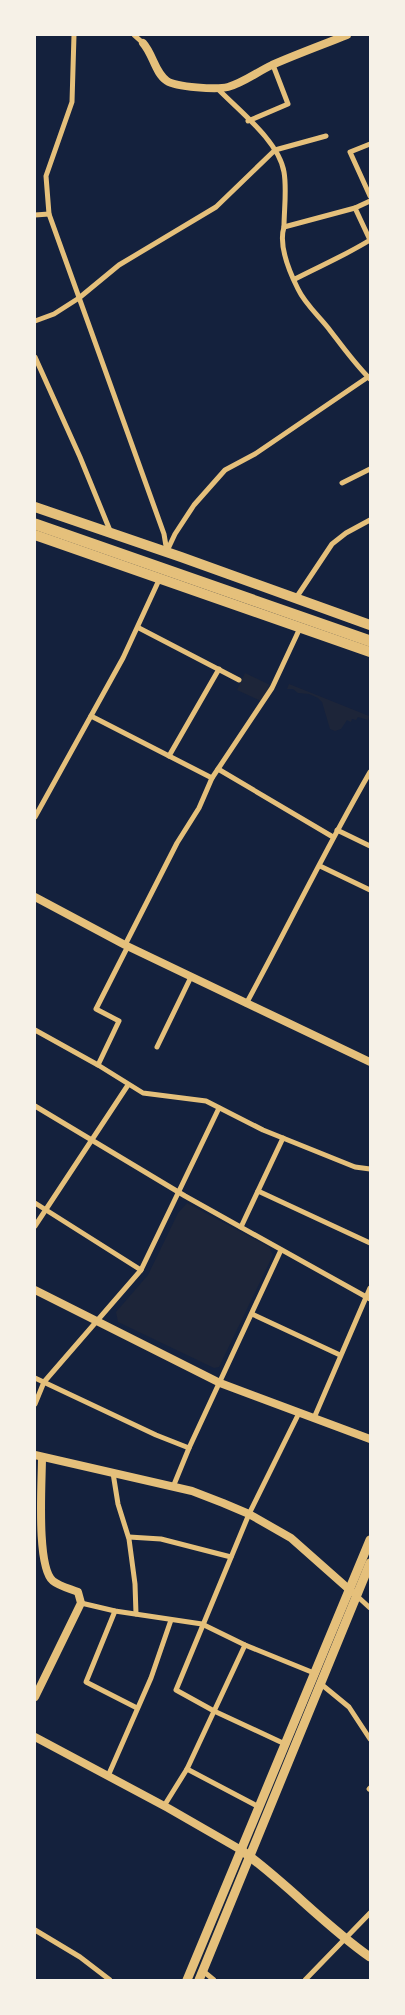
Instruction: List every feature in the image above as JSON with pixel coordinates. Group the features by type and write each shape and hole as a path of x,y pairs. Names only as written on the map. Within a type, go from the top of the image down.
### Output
{"highway":[{"path":"35,507 370,625"},
{"path":"35,523 370,640"},
{"path":"35,536 370,652"}],"main road":[{"path":"188,1980 370,1540"},
{"path":"199,1980 370,1563"},
{"path":"241,1850 264,1866 344,1939 370,1957"}],"street":[{"path":"74,35 72,102 46,176 48,214 164,534 167,552"},
{"path":"134,35 143,43 163,78 169,82 217,88 226,88 237,84 272,65 347,35"},
{"path":"248,121 288,104 272,65"},
{"path":"167,552 175,534 194,505 225,470 255,454 369,378 355,364 312,309 298,289 288,265 282,232 284,227 284,172 275,150 217,88"},
{"path":"35,320 54,314 79,298 119,265 216,208 275,150 326,136"},
{"path":"370,144 350,152 370,196"},
{"path":"284,227 355,208 370,201"},
{"path":"295,279 370,240 355,208"},
{"path":"35,215 48,214"},
{"path":"35,356 80,457 111,533"},
{"path":"342,484 369,471"},
{"path":"296,598 332,544 346,533 370,520"},
{"path":"35,817 139,628 159,580"},
{"path":"139,628 239,680"},
{"path":"98,1065 119,1021 96,1009 177,843 199,808 212,778 272,688 301,628"},
{"path":"169,756 219,669"},
{"path":"91,716 212,778"},
{"path":"218,769 333,837"},
{"path":"246,1004 320,866 333,837 370,772"},
{"path":"337,830 370,846"},
{"path":"320,866 370,890"},
{"path":"35,897 126,946 370,1062"},
{"path":"157,1047 192,977"},
{"path":"35,1030 98,1065 143,1093 206,1101 263,1130 356,1167 370,1169"},
{"path":"35,1226 128,1085"},
{"path":"35,1106 179,1192 368,1298"},
{"path":"35,1404 44,1382 141,1270 219,1108"},
{"path":"241,1227 283,1138"},
{"path":"258,1191 370,1243"},
{"path":"35,1203 141,1270"},
{"path":"173,1487 188,1448 281,1250"},
{"path":"314,1418 340,1355 368,1298 370,1288"},
{"path":"35,1290 220,1383 370,1439"},
{"path":"252,1314 340,1355"},
{"path":"35,1378 188,1448"},
{"path":"285,1744 214,1711 176,1690 249,1514 299,1413"},
{"path":"35,1698 81,1603 78,1592 54,1582 45,1566 42,1551 38,1456 192,1491 249,1514 291,1538 370,1608"},
{"path":"113,1473 118,1504 129,1537 135,1584 136,1614"},
{"path":"129,1537 161,1539 231,1556"},
{"path":"81,1603 115,1611 202,1624 245,1645 314,1673"},
{"path":"115,1611 86,1682 137,1708"},
{"path":"108,1776 151,1678 170,1620"},
{"path":"164,1806 186,1769 245,1645"},
{"path":"321,1684 349,1707 370,1740"},
{"path":"35,1736 241,1850"},
{"path":"186,1769 259,1807"},
{"path":"305,1980 370,1913"},
{"path":"35,1930 80,1957 110,1980"},
{"path":"203,1971 214,1980"}],"shaded area":[{"path":"245,673 270,685 261,701 237,690"},
{"path":"289,684 369,716 368,720 358,717 356,720 352,719 351,722 347,720 341,729 335,731 330,729 322,702 309,694 287,689"},
{"path":"187,1203 269,1247 273,1255 219,1367 214,1368 118,1322 116,1312 148,1275 178,1213"}]}
